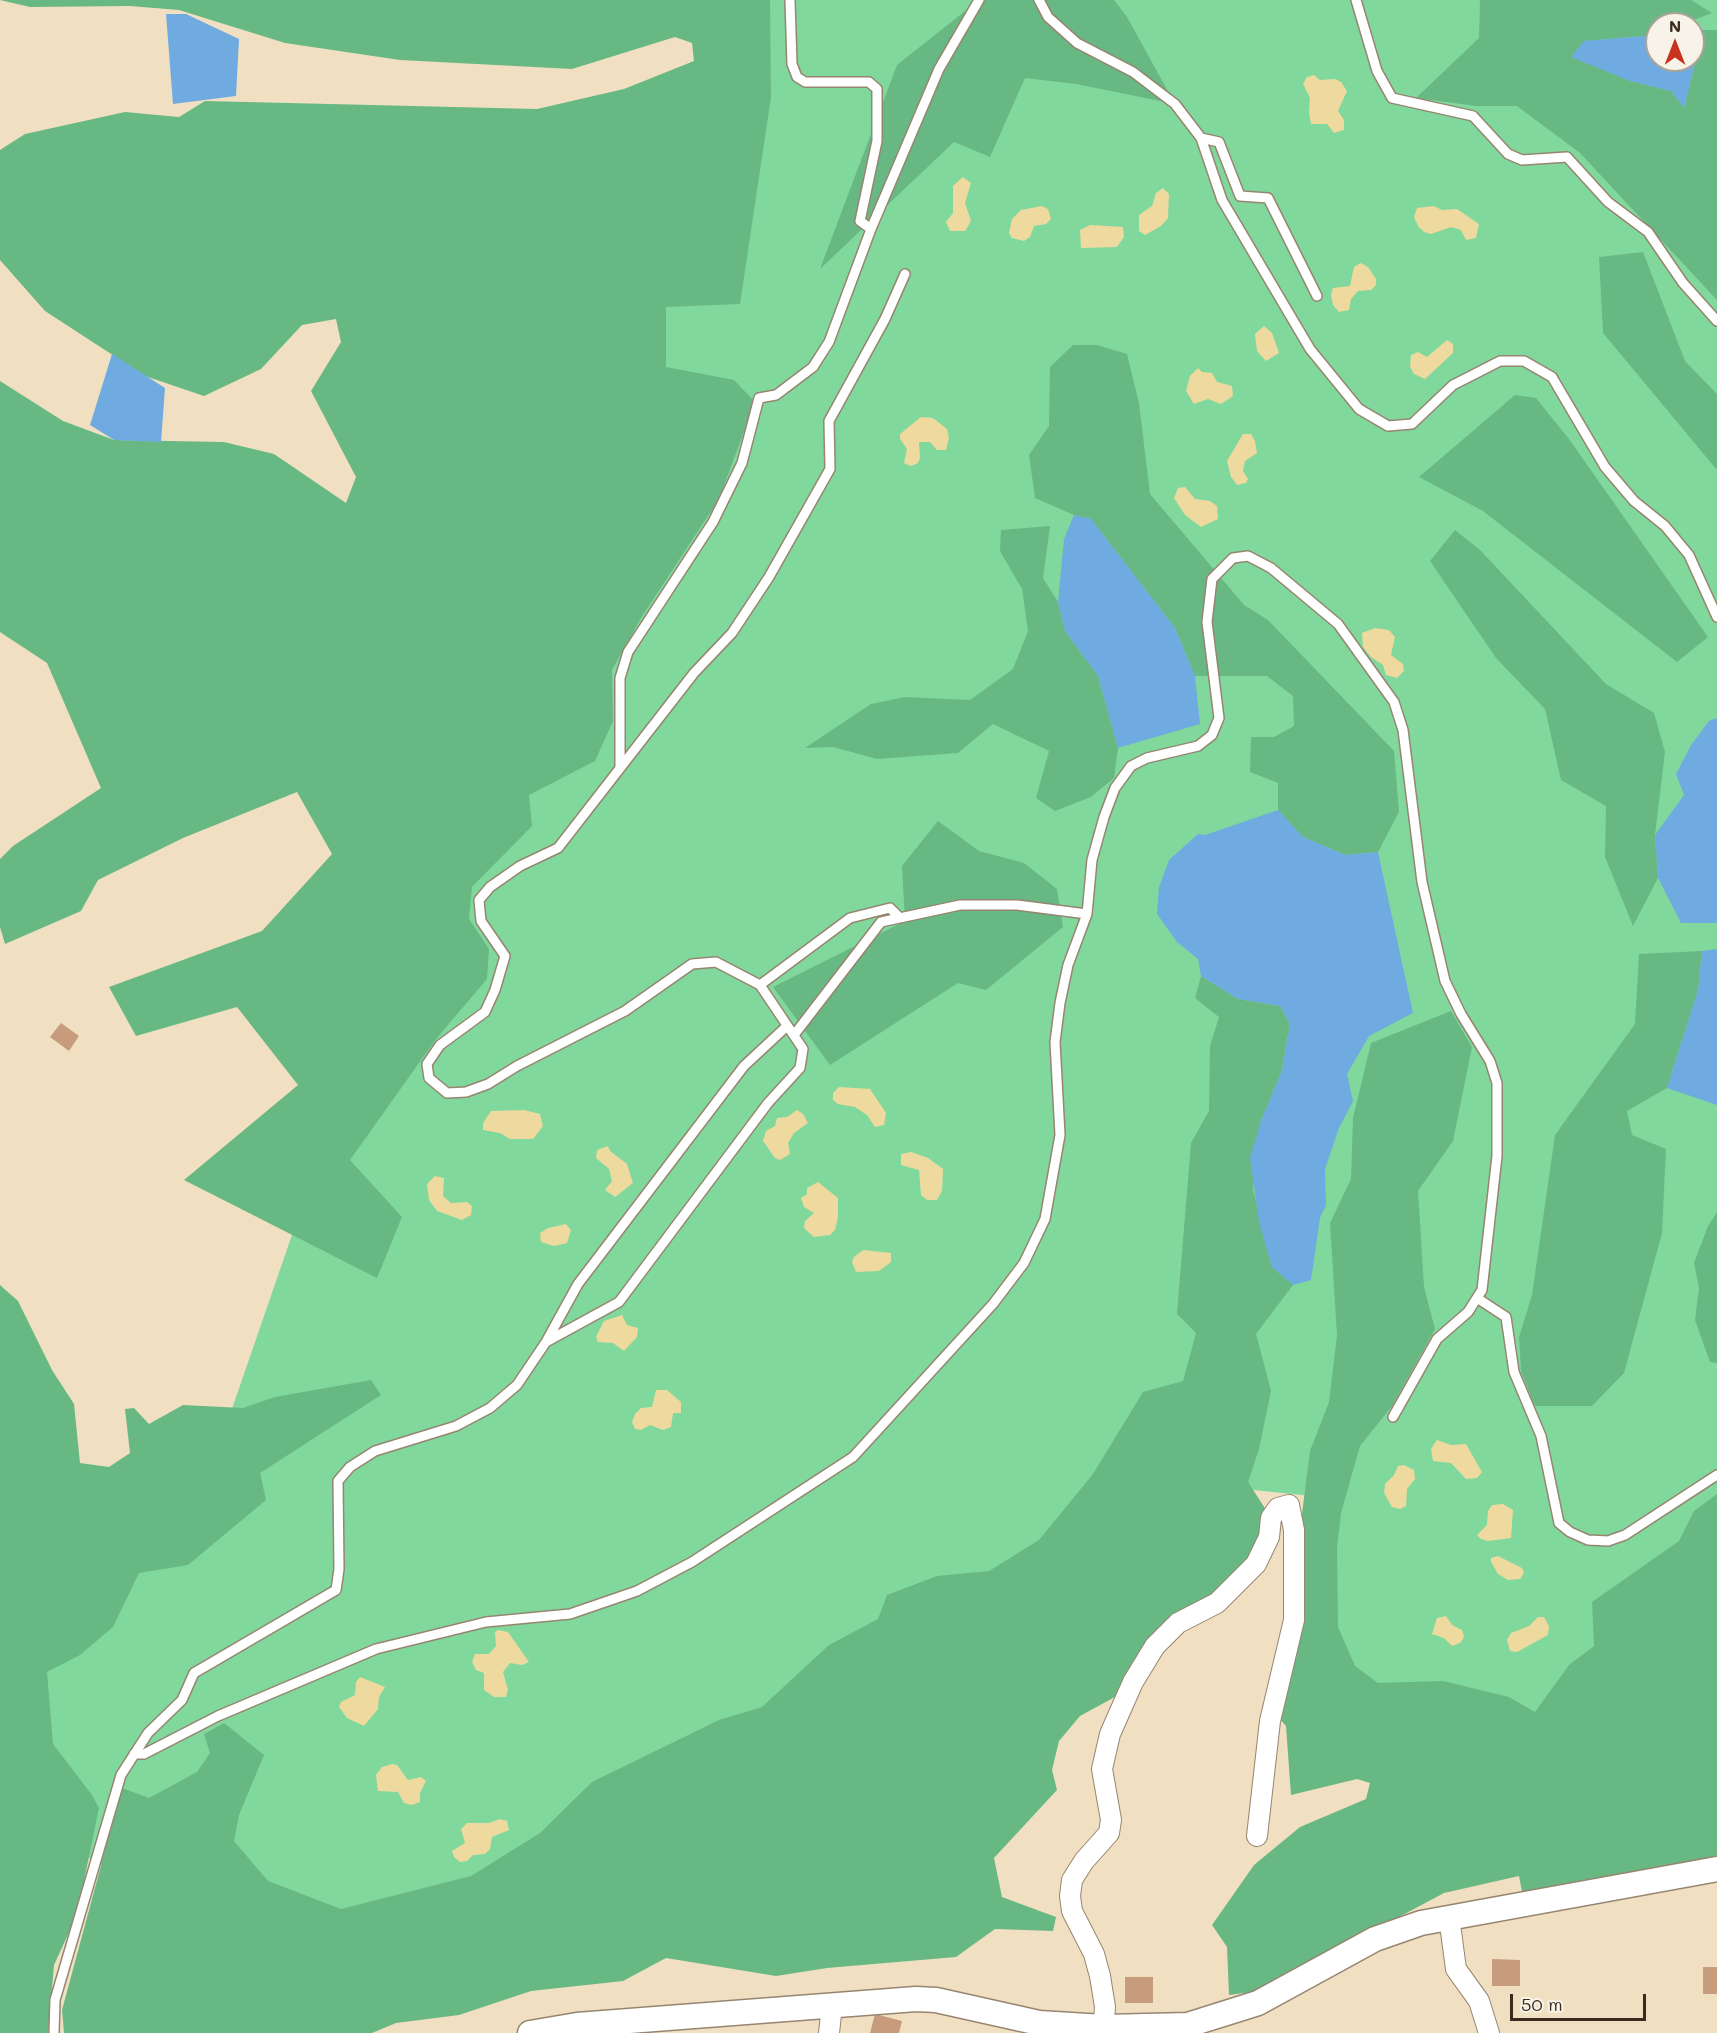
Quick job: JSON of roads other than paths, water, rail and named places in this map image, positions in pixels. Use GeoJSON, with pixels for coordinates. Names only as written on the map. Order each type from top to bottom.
{"type":"FeatureCollection","features":[{"type":"Feature","properties":{"kind":"street"},"geometry":{"type":"LineString","coordinates":[[1104,2030],[1105,2007],[1100,1976],[1094,1954],[1072,1911],[1070,1896],[1072,1880],[1084,1861],[1109,1833],[1111,1820],[1102,1769],[1110,1734],[1133,1682],[1155,1646],[1178,1623],[1217,1603],[1256,1564],[1269,1537],[1271,1518],[1278,1508],[1289,1505],[1294,1530],[1294,1620],[1270,1721],[1257,1836]]}},
{"type":"Feature","properties":{"kind":"street"},"geometry":{"type":"LineString","coordinates":[[530,2033],[577,2025],[832,2005],[936,2000],[1039,2022],[1104,2030],[1188,2025],[1258,2003],[1375,1939],[1420,1923],[1717,1869]]}},
{"type":"Feature","properties":{"kind":"street"},"geometry":{"type":"LineString","coordinates":[[1449,1917],[1456,1969],[1479,2001],[1489,2033]]}},
{"type":"Feature","properties":{"kind":"street"},"geometry":{"type":"LineString","coordinates":[[829,2033],[832,2005]]}},
{"type":"Feature","properties":{"kind":"lane"},"geometry":{"type":"LineString","coordinates":[[790,0],[792,64],[797,76],[805,82],[869,82],[877,89],[877,141],[860,221],[871,229]]}},
{"type":"Feature","properties":{"kind":"lane"},"geometry":{"type":"LineString","coordinates":[[620,767],[620,678],[628,652],[713,522],[742,463],[759,398],[776,395],[813,367],[829,342],[871,229],[939,69],[979,0]]}},
{"type":"Feature","properties":{"kind":"lane"},"geometry":{"type":"LineString","coordinates":[[1039,0],[1048,17],[1077,43],[1133,72],[1175,104],[1201,138],[1222,200],[1310,349],[1359,409],[1388,426],[1412,424],[1453,385],[1500,361],[1524,361],[1552,377],[1605,467],[1634,501],[1665,526],[1689,555],[1717,617]]}},
{"type":"Feature","properties":{"kind":"lane"},"geometry":{"type":"LineString","coordinates":[[1356,0],[1377,71],[1392,98],[1473,116],[1508,154],[1522,160],[1568,157],[1608,202],[1648,232],[1683,283],[1717,321]]}},
{"type":"Feature","properties":{"kind":"lane"},"geometry":{"type":"LineString","coordinates":[[1201,138],[1219,142],[1240,196],[1268,198],[1317,296]]}},
{"type":"Feature","properties":{"kind":"lane"},"geometry":{"type":"LineString","coordinates":[[546,1342],[619,1302],[768,1103],[800,1068],[803,1049],[760,985],[716,962],[692,964],[625,1011],[517,1066],[488,1084],[466,1092],[447,1093],[429,1078],[427,1064],[440,1045],[485,1012],[495,990],[505,957],[481,921],[480,900],[490,887],[520,866],[558,848],[694,673],[732,633],[769,577],[830,469],[829,422],[885,319],[905,274]]}},
{"type":"Feature","properties":{"kind":"lane"},"geometry":{"type":"LineString","coordinates":[[134,1754],[144,1754],[218,1716],[376,1649],[486,1622],[570,1614],[637,1591],[692,1562],[853,1457],[993,1305],[1024,1263],[1045,1219],[1060,1135],[1055,1042],[1059,1012],[1068,965],[1088,914],[1092,860],[1115,788],[1131,766],[1147,758],[1198,746],[1212,735],[1219,718],[1207,622],[1212,579],[1233,558],[1248,556],[1271,568],[1338,624],[1394,702],[1403,730],[1422,882],[1445,981],[1461,1014],[1490,1061],[1497,1083],[1497,1156],[1482,1290],[1468,1312],[1437,1339],[1393,1417]]}},
{"type":"Feature","properties":{"kind":"lane"},"geometry":{"type":"LineString","coordinates":[[794,1035],[881,922],[960,905],[1017,904],[1088,914]]}},
{"type":"Feature","properties":{"kind":"lane"},"geometry":{"type":"LineString","coordinates":[[760,985],[850,918],[890,908],[900,918]]}},
{"type":"Feature","properties":{"kind":"lane"},"geometry":{"type":"LineString","coordinates":[[54,2033],[55,2000],[121,1774],[148,1732],[182,1700],[194,1673],[336,1590],[339,1569],[338,1481],[350,1467],[375,1451],[456,1426],[490,1408],[517,1384],[546,1342],[585,1275],[744,1066],[787,1026]]}},
{"type":"Feature","properties":{"kind":"lane"},"geometry":{"type":"LineString","coordinates":[[1477,1298],[1506,1317],[1514,1372],[1541,1436],[1559,1523],[1570,1532],[1588,1540],[1608,1541],[1625,1535],[1717,1475]]}},
{"type":"Feature","properties":{"kind":"water"},"geometry":{"type":"Polygon","coordinates":[[[166,14],[186,14],[239,39],[236,96],[173,104],[166,14]]]}},
{"type":"Feature","properties":{"kind":"water"},"geometry":{"type":"Polygon","coordinates":[[[1645,36],[1645,72],[1693,72],[1684,108],[1671,91],[1630,81],[1571,57],[1584,41],[1645,36]]]}},
{"type":"Feature","properties":{"kind":"water"},"geometry":{"type":"Polygon","coordinates":[[[112,354],[165,388],[161,442],[114,440],[90,425],[112,354]]]}},
{"type":"Feature","properties":{"kind":"water"},"geometry":{"type":"Polygon","coordinates":[[[1074,515],[1091,519],[1175,628],[1195,676],[1200,724],[1118,748],[1098,676],[1065,631],[1058,602],[1064,539],[1074,515]]]}},
{"type":"Feature","properties":{"kind":"water"},"geometry":{"type":"Polygon","coordinates":[[[1717,718],[1717,923],[1681,923],[1658,878],[1655,835],[1684,795],[1676,774],[1691,745],[1709,721],[1717,718]]]}},
{"type":"Feature","properties":{"kind":"water"},"geometry":{"type":"Polygon","coordinates":[[[1278,810],[1303,837],[1345,855],[1378,852],[1413,1013],[1369,1036],[1347,1074],[1353,1101],[1339,1128],[1325,1169],[1326,1205],[1320,1218],[1311,1280],[1293,1285],[1272,1267],[1259,1222],[1250,1158],[1261,1121],[1282,1070],[1290,1024],[1280,1006],[1238,999],[1201,976],[1198,959],[1177,942],[1157,914],[1159,887],[1169,860],[1198,834],[1205,835],[1278,810]]]}},
{"type":"Feature","properties":{"kind":"water"},"geometry":{"type":"Polygon","coordinates":[[[1717,949],[1717,1105],[1667,1088],[1698,990],[1702,951],[1717,949]]]}}]}
